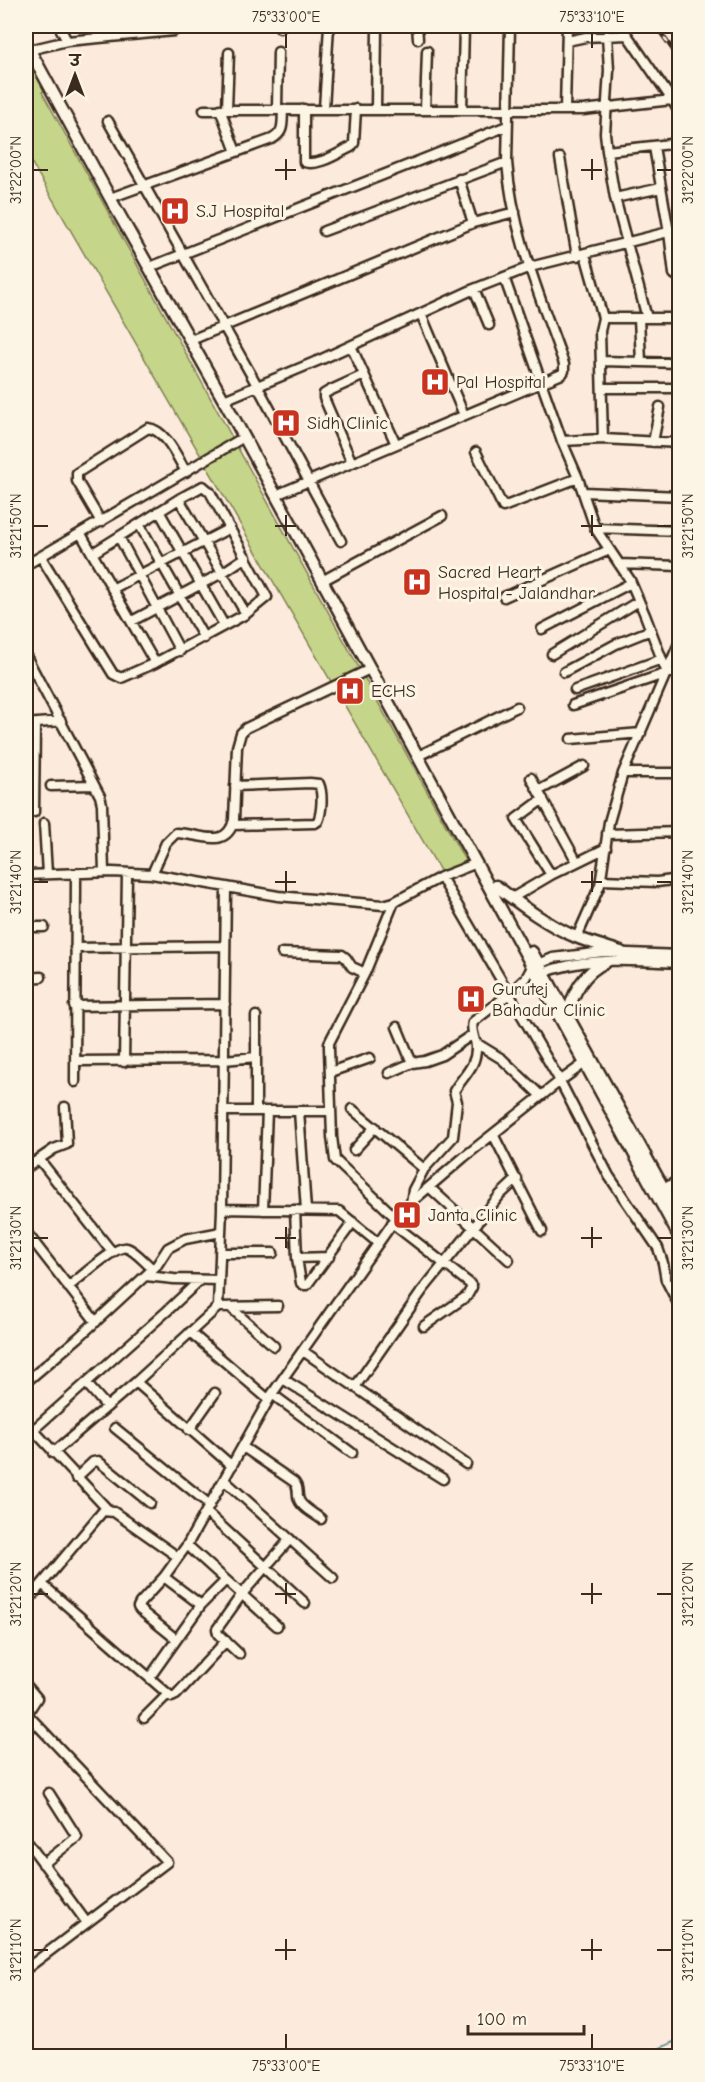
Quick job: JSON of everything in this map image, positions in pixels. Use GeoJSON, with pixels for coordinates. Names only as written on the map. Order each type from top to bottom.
{"type":"FeatureCollection","features":[{"type":"Feature","properties":{"kind":"main road"},"geometry":{"type":"LineString","coordinates":[[27,47],[224,400],[680,1238]]}},
{"type":"Feature","properties":{"kind":"main road"},"geometry":{"type":"LineString","coordinates":[[480,868],[496,886],[534,914],[577,937],[621,952]]}},
{"type":"Feature","properties":{"kind":"main road"},"geometry":{"type":"LineString","coordinates":[[496,886],[536,972],[568,1016],[680,1218]]}},
{"type":"Feature","properties":{"kind":"main road"},"geometry":{"type":"LineString","coordinates":[[568,1016],[570,1003],[585,977],[606,962]]}},
{"type":"Feature","properties":{"kind":"street"},"geometry":{"type":"LineString","coordinates":[[59,26],[68,41]]}},
{"type":"Feature","properties":{"kind":"street"},"geometry":{"type":"LineString","coordinates":[[27,47],[168,32],[174,31],[179,26]]}},
{"type":"Feature","properties":{"kind":"street"},"geometry":{"type":"LineString","coordinates":[[324,109],[329,26]]}},
{"type":"Feature","properties":{"kind":"street"},"geometry":{"type":"LineString","coordinates":[[376,109],[377,26]]}},
{"type":"Feature","properties":{"kind":"street"},"geometry":{"type":"LineString","coordinates":[[417,26],[418,39]]}},
{"type":"Feature","properties":{"kind":"street"},"geometry":{"type":"LineString","coordinates":[[462,110],[464,26]]}},
{"type":"Feature","properties":{"kind":"street"},"geometry":{"type":"LineString","coordinates":[[276,495],[562,374],[565,368],[530,267],[509,184],[507,110],[510,26]]}},
{"type":"Feature","properties":{"kind":"street"},"geometry":{"type":"LineString","coordinates":[[565,110],[567,26]]}},
{"type":"Feature","properties":{"kind":"street"},"geometry":{"type":"LineString","coordinates":[[621,26],[680,113]]}},
{"type":"Feature","properties":{"kind":"street"},"geometry":{"type":"LineString","coordinates":[[567,41],[607,34],[626,34]]}},
{"type":"Feature","properties":{"kind":"street"},"geometry":{"type":"LineString","coordinates":[[607,34],[608,107],[605,133],[615,198],[643,318],[641,362]]}},
{"type":"Feature","properties":{"kind":"street"},"geometry":{"type":"LineString","coordinates":[[424,110],[427,51]]}},
{"type":"Feature","properties":{"kind":"street"},"geometry":{"type":"LineString","coordinates":[[110,198],[272,139],[280,134],[278,52]]}},
{"type":"Feature","properties":{"kind":"street"},"geometry":{"type":"LineString","coordinates":[[229,53],[224,109],[236,152]]}},
{"type":"Feature","properties":{"kind":"street"},"geometry":{"type":"LineString","coordinates":[[204,110],[565,110],[672,100]]}},
{"type":"Feature","properties":{"kind":"street"},"geometry":{"type":"LineString","coordinates":[[304,109],[304,162],[309,163],[320,161],[354,144],[356,109]]}},
{"type":"Feature","properties":{"kind":"street"},"geometry":{"type":"LineString","coordinates":[[108,122],[258,387],[340,541]]}},
{"type":"Feature","properties":{"kind":"street"},"geometry":{"type":"LineString","coordinates":[[150,267],[507,126]]}},
{"type":"Feature","properties":{"kind":"street"},"geometry":{"type":"LineString","coordinates":[[607,151],[680,143]]}},
{"type":"Feature","properties":{"kind":"street"},"geometry":{"type":"LineString","coordinates":[[654,147],[674,274],[680,278]]}},
{"type":"Feature","properties":{"kind":"street"},"geometry":{"type":"LineString","coordinates":[[560,158],[581,255],[603,318],[600,331],[603,439]]}},
{"type":"Feature","properties":{"kind":"street"},"geometry":{"type":"LineString","coordinates":[[324,231],[507,162]]}},
{"type":"Feature","properties":{"kind":"street"},"geometry":{"type":"LineString","coordinates":[[459,179],[473,223]]}},
{"type":"Feature","properties":{"kind":"street"},"geometry":{"type":"LineString","coordinates":[[615,198],[661,188]]}},
{"type":"Feature","properties":{"kind":"street"},"geometry":{"type":"LineString","coordinates":[[190,340],[473,223],[515,212]]}},
{"type":"Feature","properties":{"kind":"street"},"geometry":{"type":"LineString","coordinates":[[224,400],[530,267],[680,230]]}},
{"type":"Feature","properties":{"kind":"street"},"geometry":{"type":"LineString","coordinates":[[504,277],[562,441],[578,478],[594,528],[631,584],[667,673]]}},
{"type":"Feature","properties":{"kind":"street"},"geometry":{"type":"LineString","coordinates":[[474,290],[489,325]]}},
{"type":"Feature","properties":{"kind":"street"},"geometry":{"type":"LineString","coordinates":[[421,314],[464,415]]}},
{"type":"Feature","properties":{"kind":"street"},"geometry":{"type":"LineString","coordinates":[[603,318],[680,318]]}},
{"type":"Feature","properties":{"kind":"street"},"geometry":{"type":"LineString","coordinates":[[351,346],[396,444]]}},
{"type":"Feature","properties":{"kind":"street"},"geometry":{"type":"LineString","coordinates":[[602,361],[680,363]]}},
{"type":"Feature","properties":{"kind":"street"},"geometry":{"type":"LineString","coordinates":[[352,463],[324,394],[364,375]]}},
{"type":"Feature","properties":{"kind":"street"},"geometry":{"type":"LineString","coordinates":[[603,388],[680,388]]}},
{"type":"Feature","properties":{"kind":"street"},"geometry":{"type":"LineString","coordinates":[[653,442],[660,407]]}},
{"type":"Feature","properties":{"kind":"street"},"geometry":{"type":"LineString","coordinates":[[101,522],[77,481],[77,472],[148,428],[155,429],[162,435],[186,471]]}},
{"type":"Feature","properties":{"kind":"street"},"geometry":{"type":"LineString","coordinates":[[26,566],[244,437]]}},
{"type":"Feature","properties":{"kind":"street"},"geometry":{"type":"LineString","coordinates":[[562,441],[603,439],[680,443]]}},
{"type":"Feature","properties":{"kind":"street"},"geometry":{"type":"LineString","coordinates":[[476,452],[503,507],[578,478]]}},
{"type":"Feature","properties":{"kind":"street"},"geometry":{"type":"LineString","coordinates":[[41,557],[113,674],[121,678],[204,638],[246,614],[267,597],[210,492],[203,486],[93,553]]}},
{"type":"Feature","properties":{"kind":"street"},"geometry":{"type":"LineString","coordinates":[[583,492],[680,496]]}},
{"type":"Feature","properties":{"kind":"street"},"geometry":{"type":"LineString","coordinates":[[179,499],[246,614]]}},
{"type":"Feature","properties":{"kind":"street"},"geometry":{"type":"LineString","coordinates":[[159,511],[224,626]]}},
{"type":"Feature","properties":{"kind":"street"},"geometry":{"type":"LineString","coordinates":[[322,581],[442,516]]}},
{"type":"Feature","properties":{"kind":"street"},"geometry":{"type":"LineString","coordinates":[[139,524],[204,638]]}},
{"type":"Feature","properties":{"kind":"street"},"geometry":{"type":"LineString","coordinates":[[112,589],[230,528]]}},
{"type":"Feature","properties":{"kind":"street"},"geometry":{"type":"LineString","coordinates":[[594,528],[680,531]]}},
{"type":"Feature","properties":{"kind":"street"},"geometry":{"type":"LineString","coordinates":[[81,534],[156,663]]}},
{"type":"Feature","properties":{"kind":"street"},"geometry":{"type":"LineString","coordinates":[[119,537],[180,651]]}},
{"type":"Feature","properties":{"kind":"street"},"geometry":{"type":"LineString","coordinates":[[504,597],[609,550]]}},
{"type":"Feature","properties":{"kind":"street"},"geometry":{"type":"LineString","coordinates":[[132,621],[222,573],[246,557]]}},
{"type":"Feature","properties":{"kind":"street"},"geometry":{"type":"LineString","coordinates":[[619,564],[680,566]]}},
{"type":"Feature","properties":{"kind":"street"},"geometry":{"type":"LineString","coordinates":[[542,628],[631,584]]}},
{"type":"Feature","properties":{"kind":"street"},"geometry":{"type":"LineString","coordinates":[[552,654],[639,601]]}},
{"type":"Feature","properties":{"kind":"street"},"geometry":{"type":"LineString","coordinates":[[564,672],[616,644],[651,630]]}},
{"type":"Feature","properties":{"kind":"street"},"geometry":{"type":"LineString","coordinates":[[577,937],[601,880],[608,834],[623,773],[680,641]]}},
{"type":"Feature","properties":{"kind":"street"},"geometry":{"type":"LineString","coordinates":[[26,656],[102,804],[104,872]]}},
{"type":"Feature","properties":{"kind":"street"},"geometry":{"type":"LineString","coordinates":[[575,690],[662,658]]}},
{"type":"Feature","properties":{"kind":"street"},"geometry":{"type":"LineString","coordinates":[[152,874],[162,849],[173,835],[182,833],[222,838],[233,825],[240,733],[246,728],[370,669]]}},
{"type":"Feature","properties":{"kind":"street"},"geometry":{"type":"LineString","coordinates":[[573,705],[667,673],[680,674]]}},
{"type":"Feature","properties":{"kind":"street"},"geometry":{"type":"LineString","coordinates":[[418,756],[516,707]]}},
{"type":"Feature","properties":{"kind":"street"},"geometry":{"type":"LineString","coordinates":[[34,812],[30,775],[30,724],[61,721]]}},
{"type":"Feature","properties":{"kind":"street"},"geometry":{"type":"LineString","coordinates":[[571,739],[641,733]]}},
{"type":"Feature","properties":{"kind":"street"},"geometry":{"type":"LineString","coordinates":[[551,875],[516,819],[540,795],[584,766]]}},
{"type":"Feature","properties":{"kind":"street"},"geometry":{"type":"LineString","coordinates":[[623,773],[680,772]]}},
{"type":"Feature","properties":{"kind":"street"},"geometry":{"type":"LineString","coordinates":[[531,778],[577,862]]}},
{"type":"Feature","properties":{"kind":"street"},"geometry":{"type":"LineString","coordinates":[[233,825],[315,822],[318,821],[320,815],[321,789],[318,784],[235,786]]}},
{"type":"Feature","properties":{"kind":"street"},"geometry":{"type":"LineString","coordinates":[[51,786],[94,785]]}},
{"type":"Feature","properties":{"kind":"street"},"geometry":{"type":"LineString","coordinates":[[44,823],[47,874]]}},
{"type":"Feature","properties":{"kind":"street"},"geometry":{"type":"LineString","coordinates":[[608,834],[680,832]]}},
{"type":"Feature","properties":{"kind":"street"},"geometry":{"type":"LineString","coordinates":[[512,898],[551,875],[606,848]]}},
{"type":"Feature","properties":{"kind":"street"},"geometry":{"type":"LineString","coordinates":[[26,875],[104,872],[152,874],[278,896],[383,905],[394,902],[441,877],[480,868]]}},
{"type":"Feature","properties":{"kind":"street"},"geometry":{"type":"LineString","coordinates":[[75,1082],[76,874]]}},
{"type":"Feature","properties":{"kind":"street"},"geometry":{"type":"LineString","coordinates":[[124,1062],[127,874]]}},
{"type":"Feature","properties":{"kind":"street"},"geometry":{"type":"LineString","coordinates":[[441,877],[560,1081],[609,1176],[658,1248],[666,1280],[680,1307]]}},
{"type":"Feature","properties":{"kind":"street"},"geometry":{"type":"LineString","coordinates":[[601,880],[657,882],[680,879]]}},
{"type":"Feature","properties":{"kind":"street"},"geometry":{"type":"LineString","coordinates":[[218,1307],[222,1209],[226,888]]}},
{"type":"Feature","properties":{"kind":"street"},"geometry":{"type":"LineString","coordinates":[[394,902],[365,973],[329,1043],[333,1154],[340,1166],[394,1221],[470,1283],[472,1287],[470,1292],[424,1326]]}},
{"type":"Feature","properties":{"kind":"street"},"geometry":{"type":"LineString","coordinates":[[26,927],[44,927]]}},
{"type":"Feature","properties":{"kind":"street"},"geometry":{"type":"LineString","coordinates":[[75,948],[225,946]]}},
{"type":"Feature","properties":{"kind":"street"},"geometry":{"type":"LineString","coordinates":[[411,1203],[412,1190],[424,1169],[453,1137],[457,1102],[454,1091],[473,1065],[475,1039],[473,1022],[553,958],[621,952],[680,963]]}},
{"type":"Feature","properties":{"kind":"street"},"geometry":{"type":"LineString","coordinates":[[282,953],[342,955],[351,967],[365,973]]}},
{"type":"Feature","properties":{"kind":"street"},"geometry":{"type":"LineString","coordinates":[[536,972],[586,963],[680,955]]}},
{"type":"Feature","properties":{"kind":"street"},"geometry":{"type":"LineString","coordinates":[[26,978],[41,977]]}},
{"type":"Feature","properties":{"kind":"street"},"geometry":{"type":"LineString","coordinates":[[74,1006],[225,1004]]}},
{"type":"Feature","properties":{"kind":"street"},"geometry":{"type":"LineString","coordinates":[[256,1016],[256,1111]]}},
{"type":"Feature","properties":{"kind":"street"},"geometry":{"type":"LineString","coordinates":[[397,1027],[412,1063]]}},
{"type":"Feature","properties":{"kind":"street"},"geometry":{"type":"LineString","coordinates":[[389,1073],[412,1063],[442,1055],[475,1039]]}},
{"type":"Feature","properties":{"kind":"street"},"geometry":{"type":"LineString","coordinates":[[475,1039],[502,1059],[541,1096]]}},
{"type":"Feature","properties":{"kind":"street"},"geometry":{"type":"LineString","coordinates":[[75,1061],[124,1062],[256,1058]]}},
{"type":"Feature","properties":{"kind":"street"},"geometry":{"type":"LineString","coordinates":[[330,1072],[370,1058]]}},
{"type":"Feature","properties":{"kind":"street"},"geometry":{"type":"LineString","coordinates":[[176,1639],[138,1607],[188,1545],[270,1397],[378,1243],[394,1221],[429,1187],[585,1063]]}},
{"type":"Feature","properties":{"kind":"street"},"geometry":{"type":"LineString","coordinates":[[26,1167],[67,1143],[65,1107]]}},
{"type":"Feature","properties":{"kind":"street"},"geometry":{"type":"LineString","coordinates":[[352,1109],[424,1169]]}},
{"type":"Feature","properties":{"kind":"street"},"geometry":{"type":"LineString","coordinates":[[223,1111],[331,1111]]}},
{"type":"Feature","properties":{"kind":"street"},"geometry":{"type":"LineString","coordinates":[[263,1210],[267,1111]]}},
{"type":"Feature","properties":{"kind":"street"},"geometry":{"type":"LineString","coordinates":[[299,1111],[306,1210]]}},
{"type":"Feature","properties":{"kind":"street"},"geometry":{"type":"LineString","coordinates":[[354,1150],[375,1127]]}},
{"type":"Feature","properties":{"kind":"street"},"geometry":{"type":"LineString","coordinates":[[493,1134],[542,1232]]}},
{"type":"Feature","properties":{"kind":"street"},"geometry":{"type":"LineString","coordinates":[[39,1159],[112,1252]]}},
{"type":"Feature","properties":{"kind":"street"},"geometry":{"type":"LineString","coordinates":[[355,1387],[422,1291],[500,1195],[517,1179]]}},
{"type":"Feature","properties":{"kind":"street"},"geometry":{"type":"LineString","coordinates":[[664,1189],[680,1179]]}},
{"type":"Feature","properties":{"kind":"street"},"geometry":{"type":"LineString","coordinates":[[429,1187],[509,1260]]}},
{"type":"Feature","properties":{"kind":"street"},"geometry":{"type":"LineString","coordinates":[[222,1209],[339,1211],[378,1243]]}},
{"type":"Feature","properties":{"kind":"street"},"geometry":{"type":"LineString","coordinates":[[295,1210],[297,1258],[301,1283],[305,1285],[329,1257],[353,1222]]}},
{"type":"Feature","properties":{"kind":"street"},"geometry":{"type":"LineString","coordinates":[[26,1232],[96,1322]]}},
{"type":"Feature","properties":{"kind":"street"},"geometry":{"type":"LineString","coordinates":[[26,1382],[146,1276],[168,1248],[175,1243],[221,1232]]}},
{"type":"Feature","properties":{"kind":"street"},"geometry":{"type":"LineString","coordinates":[[68,1287],[121,1247],[128,1248],[153,1269]]}},
{"type":"Feature","properties":{"kind":"street"},"geometry":{"type":"LineString","coordinates":[[220,1253],[273,1253]]}},
{"type":"Feature","properties":{"kind":"street"},"geometry":{"type":"LineString","coordinates":[[297,1258],[329,1257]]}},
{"type":"Feature","properties":{"kind":"street"},"geometry":{"type":"LineString","coordinates":[[146,1276],[219,1280]]}},
{"type":"Feature","properties":{"kind":"street"},"geometry":{"type":"LineString","coordinates":[[33,1431],[200,1280]]}},
{"type":"Feature","properties":{"kind":"street"},"geometry":{"type":"LineString","coordinates":[[53,1453],[136,1382],[218,1307],[278,1306]]}},
{"type":"Feature","properties":{"kind":"street"},"geometry":{"type":"LineString","coordinates":[[230,1307],[274,1346]]}},
{"type":"Feature","properties":{"kind":"street"},"geometry":{"type":"LineString","coordinates":[[190,1332],[270,1397],[352,1453]]}},
{"type":"Feature","properties":{"kind":"street"},"geometry":{"type":"LineString","coordinates":[[303,1351],[466,1464]]}},
{"type":"Feature","properties":{"kind":"street"},"geometry":{"type":"LineString","coordinates":[[283,1379],[443,1479]]}},
{"type":"Feature","properties":{"kind":"street"},"geometry":{"type":"LineString","coordinates":[[136,1382],[232,1466]]}},
{"type":"Feature","properties":{"kind":"street"},"geometry":{"type":"LineString","coordinates":[[86,1383],[107,1407]]}},
{"type":"Feature","properties":{"kind":"street"},"geometry":{"type":"LineString","coordinates":[[189,1430],[215,1393]]}},
{"type":"Feature","properties":{"kind":"street"},"geometry":{"type":"LineString","coordinates":[[26,1422],[109,1511],[178,1557]]}},
{"type":"Feature","properties":{"kind":"street"},"geometry":{"type":"LineString","coordinates":[[115,1428],[208,1509],[266,1568],[305,1603]]}},
{"type":"Feature","properties":{"kind":"street"},"geometry":{"type":"LineString","coordinates":[[243,1447],[294,1482],[297,1485],[300,1503],[321,1519]]}},
{"type":"Feature","properties":{"kind":"street"},"geometry":{"type":"LineString","coordinates":[[76,1478],[93,1462],[98,1461],[150,1503]]}},
{"type":"Feature","properties":{"kind":"street"},"geometry":{"type":"LineString","coordinates":[[224,1480],[333,1578]]}},
{"type":"Feature","properties":{"kind":"street"},"geometry":{"type":"LineString","coordinates":[[26,1603],[102,1513],[109,1511]]}},
{"type":"Feature","properties":{"kind":"street"},"geometry":{"type":"LineString","coordinates":[[239,1654],[218,1634],[217,1629],[242,1594],[290,1539]]}},
{"type":"Feature","properties":{"kind":"street"},"geometry":{"type":"LineString","coordinates":[[188,1545],[278,1626]]}},
{"type":"Feature","properties":{"kind":"street"},"geometry":{"type":"LineString","coordinates":[[164,1576],[201,1605]]}},
{"type":"Feature","properties":{"kind":"street"},"geometry":{"type":"LineString","coordinates":[[150,1677],[201,1605],[226,1580]]}},
{"type":"Feature","properties":{"kind":"street"},"geometry":{"type":"LineString","coordinates":[[42,1584],[172,1697],[226,1641]]}},
{"type":"Feature","properties":{"kind":"street"},"geometry":{"type":"LineString","coordinates":[[26,1685],[37,1698],[26,1714],[167,1862],[26,1970]]}},
{"type":"Feature","properties":{"kind":"street"},"geometry":{"type":"LineString","coordinates":[[144,1718],[168,1694]]}},
{"type":"Feature","properties":{"kind":"street"},"geometry":{"type":"LineString","coordinates":[[43,1864],[77,1836],[49,1793]]}},
{"type":"Feature","properties":{"kind":"street"},"geometry":{"type":"LineString","coordinates":[[26,1840],[87,1923]]}},
{"type":"Feature","properties":{"kind":"green space"},"geometry":{"type":"Polygon","coordinates":[[[26,48],[48,88],[42,92],[467,864],[442,874],[26,153],[26,48]]]}},
{"type":"Feature","properties":{"kind":"waterway"},"geometry":{"type":"LineString","coordinates":[[643,2056],[680,2039]]}},
{"type":"Feature","properties":{"kind":"railway"},"geometry":{"type":"LineString","coordinates":[[656,26],[680,60]]}},
{"type":"Feature","properties":{"kind":"place","name":"S.J Hospital"},"geometry":{"type":"Point","coordinates":[175,211]}},
{"type":"Feature","properties":{"kind":"place","name":"Pal Hospital"},"geometry":{"type":"Point","coordinates":[435,382]}},
{"type":"Feature","properties":{"kind":"place","name":"Sidh Clinic"},"geometry":{"type":"Point","coordinates":[286,423]}},
{"type":"Feature","properties":{"kind":"place","name":"Sacred Heart Hospital - Jalandhar"},"geometry":{"type":"Point","coordinates":[417,582]}},
{"type":"Feature","properties":{"kind":"place","name":"ECHS"},"geometry":{"type":"Point","coordinates":[350,691]}},
{"type":"Feature","properties":{"kind":"place","name":"Gurutej Bahadur Clinic"},"geometry":{"type":"Point","coordinates":[471,999]}},
{"type":"Feature","properties":{"kind":"place","name":"Janta Clinic"},"geometry":{"type":"Point","coordinates":[407,1215]}}]}
